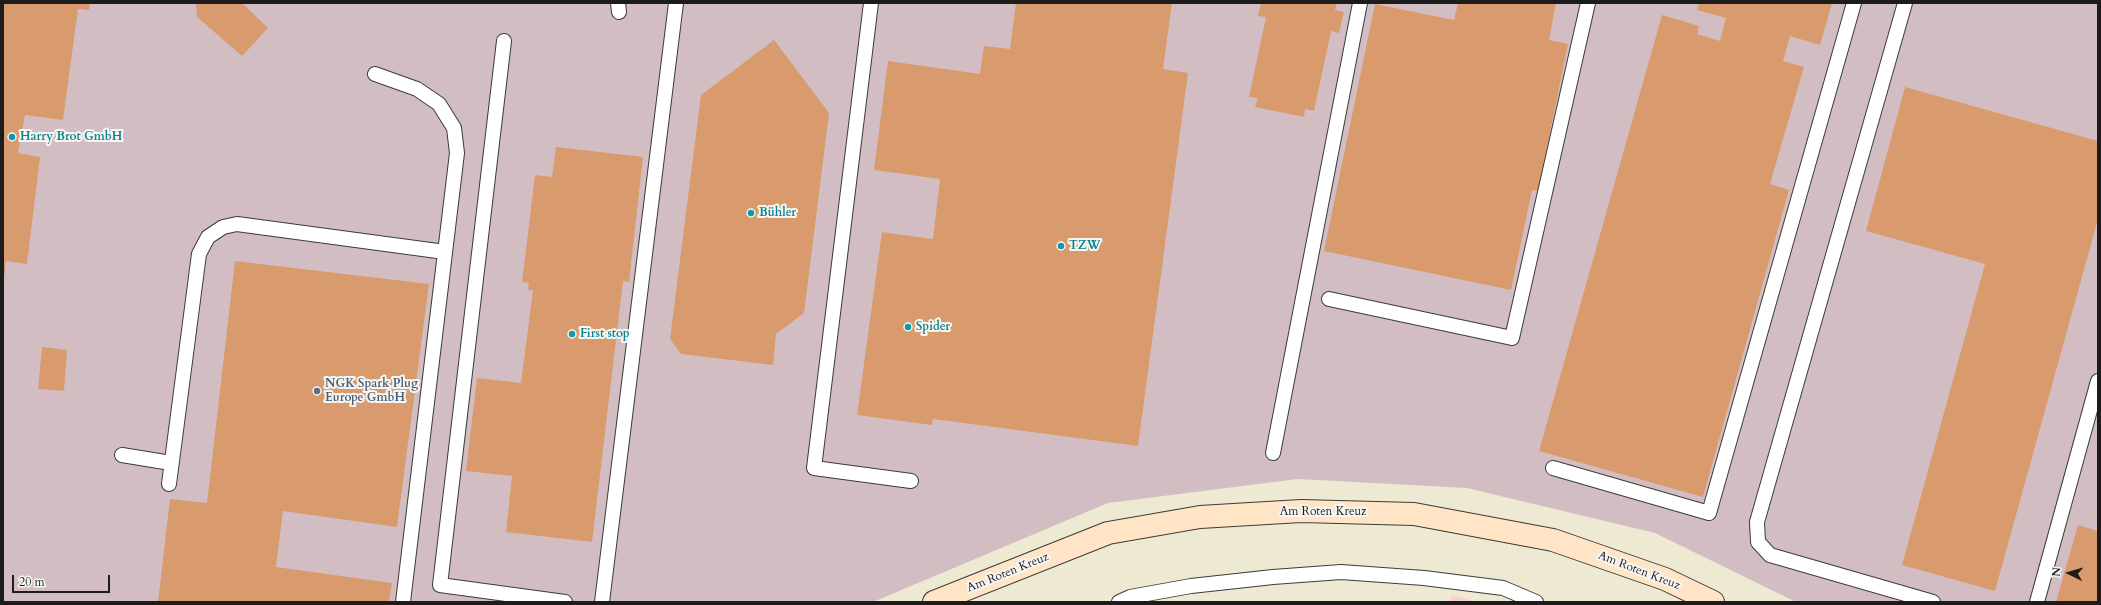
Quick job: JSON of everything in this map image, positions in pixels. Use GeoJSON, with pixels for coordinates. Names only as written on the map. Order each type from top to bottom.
{"type":"FeatureCollection","features":[{"type":"Feature","properties":{"kind":"street","name":"Am Roten Kreuz"},"geometry":{"type":"LineString","coordinates":[[934,602],[1108,533],[1200,517],[1301,510],[1414,514],[1553,540],[1665,579],[1713,602]]}},
{"type":"Feature","properties":{"kind":"lane"},"geometry":{"type":"LineString","coordinates":[[602,602],[676,3]]}},
{"type":"Feature","properties":{"kind":"lane"},"geometry":{"type":"LineString","coordinates":[[871,3],[814,468],[911,480]]}},
{"type":"Feature","properties":{"kind":"lane"},"geometry":{"type":"LineString","coordinates":[[1273,453],[1360,3]]}},
{"type":"Feature","properties":{"kind":"lane"},"geometry":{"type":"LineString","coordinates":[[1329,299],[1512,338],[1588,3]]}},
{"type":"Feature","properties":{"kind":"lane"},"geometry":{"type":"LineString","coordinates":[[1553,468],[1709,513],[1854,3]]}},
{"type":"Feature","properties":{"kind":"lane"},"geometry":{"type":"LineString","coordinates":[[1905,3],[1757,522],[1758,542],[1770,555],[1933,602]]}},
{"type":"Feature","properties":{"kind":"lane"},"geometry":{"type":"LineString","coordinates":[[504,41],[440,585],[565,602]]}},
{"type":"Feature","properties":{"kind":"lane"},"geometry":{"type":"LineString","coordinates":[[375,74],[417,89],[439,104],[454,128],[457,153],[403,602]]}},
{"type":"Feature","properties":{"kind":"lane"},"geometry":{"type":"LineString","coordinates":[[169,484],[199,254],[208,237],[223,226],[237,224],[445,252]]}},
{"type":"Feature","properties":{"kind":"lane"},"geometry":{"type":"LineString","coordinates":[[2037,602],[2098,381]]}},
{"type":"Feature","properties":{"kind":"lane"},"geometry":{"type":"LineString","coordinates":[[122,455],[171,463]]}},
{"type":"Feature","properties":{"kind":"lane"},"geometry":{"type":"LineString","coordinates":[[1119,602],[1130,597],[1191,586],[1273,577],[1341,572],[1424,578],[1503,588],[1536,602]]}},
{"type":"Feature","properties":{"kind":"shaded area"},"geometry":{"type":"Polygon","coordinates":[[[3,3],[2098,3],[2098,602],[1796,602],[1655,533],[1467,488],[1298,479],[1108,503],[873,602],[3,602],[3,3]]]}},
{"type":"Feature","properties":{"kind":"shaded area"},"geometry":{"type":"Polygon","coordinates":[[[1452,595],[1478,602],[1451,602],[1452,595]]]}},
{"type":"Feature","properties":{"kind":"building","name":"Harry Brot GmbH"},"geometry":{"type":"Polygon","coordinates":[[[3,3],[90,3],[89,10],[78,9],[63,120],[25,115],[18,153],[40,157],[27,264],[6,261],[4,280],[3,3]]]}},
{"type":"Feature","properties":{"kind":"building"},"geometry":{"type":"Polygon","coordinates":[[[196,3],[242,3],[268,28],[242,56],[197,17],[196,3]]]}},
{"type":"Feature","properties":{"kind":"building","name":"TZW"},"geometry":{"type":"Polygon","coordinates":[[[1016,3],[1172,3],[1163,69],[1188,73],[1138,446],[933,419],[932,425],[857,415],[882,232],[933,239],[940,179],[874,170],[888,61],[980,74],[984,46],[1010,49],[1016,3]]]}},
{"type":"Feature","properties":{"kind":"building"},"geometry":{"type":"Polygon","coordinates":[[[1261,3],[1337,3],[1335,10],[1344,12],[1339,33],[1331,31],[1314,111],[1305,109],[1304,117],[1255,107],[1258,98],[1249,97],[1266,17],[1258,16],[1261,3]]]}},
{"type":"Feature","properties":{"kind":"building"},"geometry":{"type":"Polygon","coordinates":[[[1458,3],[1556,3],[1549,40],[1568,44],[1538,191],[1532,190],[1511,290],[1324,251],[1375,4],[1454,20],[1458,3]]]}},
{"type":"Feature","properties":{"kind":"building"},"geometry":{"type":"Polygon","coordinates":[[[1699,3],[1832,3],[1820,45],[1790,36],[1783,61],[1804,67],[1770,184],[1789,190],[1703,497],[1539,451],[1662,15],[1699,26],[1697,34],[1720,41],[1726,18],[1697,10],[1699,3]]]}},
{"type":"Feature","properties":{"kind":"building","name":"Bühler"},"geometry":{"type":"Polygon","coordinates":[[[774,40],[829,113],[804,313],[776,334],[773,365],[681,354],[670,339],[701,95],[774,40]]]}},
{"type":"Feature","properties":{"kind":"building"},"geometry":{"type":"Polygon","coordinates":[[[1905,87],[2098,141],[2098,219],[1995,591],[1902,565],[1985,264],[1866,231],[1905,87]]]}},
{"type":"Feature","properties":{"kind":"building","name":"First stop"},"geometry":{"type":"Polygon","coordinates":[[[556,147],[643,157],[629,282],[623,281],[592,542],[506,532],[512,476],[466,471],[477,378],[521,383],[533,290],[528,290],[529,283],[522,282],[535,175],[552,177],[556,147]]]}},
{"type":"Feature","properties":{"kind":"building","name":"NGK Spark Plug Europe GmbH"},"geometry":{"type":"Polygon","coordinates":[[[235,261],[429,284],[397,527],[283,511],[276,567],[392,583],[389,602],[158,602],[170,499],[207,503],[235,261]]]}},
{"type":"Feature","properties":{"kind":"building"},"geometry":{"type":"Polygon","coordinates":[[[42,347],[67,350],[64,391],[38,389],[42,347]]]}},
{"type":"Feature","properties":{"kind":"building"},"geometry":{"type":"Polygon","coordinates":[[[2078,525],[2098,531],[2098,602],[2056,602],[2078,525]]]}},
{"type":"Feature","properties":{"kind":"place","name":"Harry Brot GmbH"},"geometry":{"type":"Point","coordinates":[12,137]}},
{"type":"Feature","properties":{"kind":"place","name":"Bühler"},"geometry":{"type":"Point","coordinates":[751,213]}},
{"type":"Feature","properties":{"kind":"place","name":"TZW"},"geometry":{"type":"Point","coordinates":[1061,246]}},
{"type":"Feature","properties":{"kind":"place","name":"Spider"},"geometry":{"type":"Point","coordinates":[908,327]}},
{"type":"Feature","properties":{"kind":"place","name":"First stop"},"geometry":{"type":"Point","coordinates":[572,334]}},
{"type":"Feature","properties":{"kind":"place","name":"NGK Spark Plug Europe GmbH"},"geometry":{"type":"Point","coordinates":[317,391]}}]}
